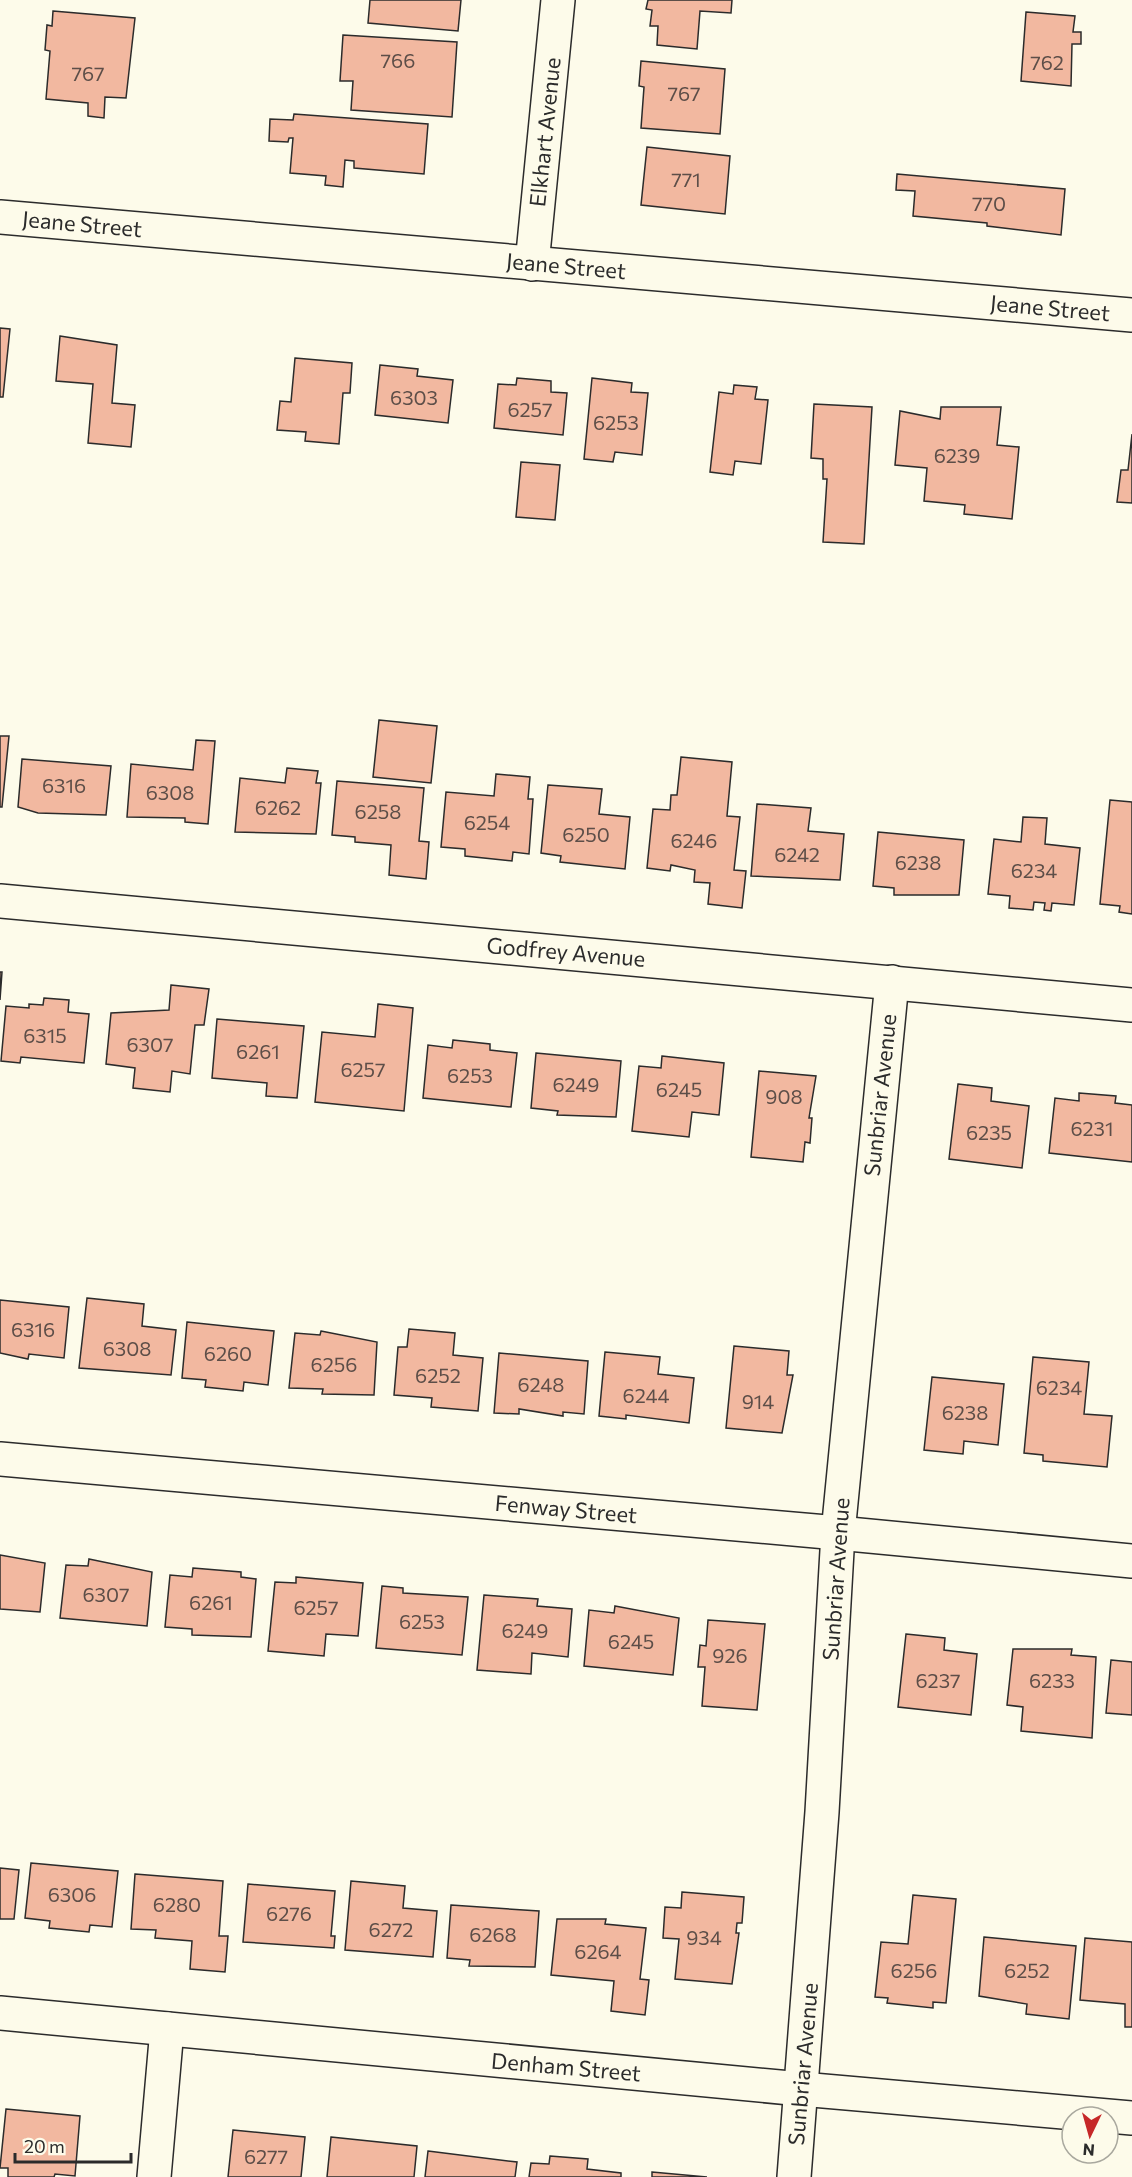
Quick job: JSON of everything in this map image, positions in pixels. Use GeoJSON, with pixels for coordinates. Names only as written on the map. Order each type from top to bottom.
{"type":"FeatureCollection","features":[{"type":"Feature","properties":{"kind":"street","name":"Elkhart Avenue"},"geometry":{"type":"LineString","coordinates":[[532,264],[558,0]]}},
{"type":"Feature","properties":{"kind":"street","name":"Jeane Street"},"geometry":{"type":"LineString","coordinates":[[0,217],[1132,315]]}},
{"type":"Feature","properties":{"kind":"street","name":"Godfrey Avenue"},"geometry":{"type":"LineString","coordinates":[[0,901],[1132,1005]]}},
{"type":"Feature","properties":{"kind":"street","name":"Sunbriar Avenue"},"geometry":{"type":"LineString","coordinates":[[794,2177],[821,1824],[838,1533],[892,982]]}},
{"type":"Feature","properties":{"kind":"street","name":"Fenway Street"},"geometry":{"type":"LineString","coordinates":[[0,1459],[1132,1561]]}},
{"type":"Feature","properties":{"kind":"street","name":"Denham Street"},"geometry":{"type":"LineString","coordinates":[[0,2013],[1132,2118]]}},
{"type":"Feature","properties":{"kind":"street"},"geometry":{"type":"LineString","coordinates":[[154,2177],[167,2029]]}},
{"type":"Feature","properties":{"kind":"building"},"geometry":{"type":"Polygon","coordinates":[[[370,0],[461,0],[458,31],[368,23],[370,0]]]}},
{"type":"Feature","properties":{"kind":"building"},"geometry":{"type":"Polygon","coordinates":[[[648,0],[732,0],[731,13],[700,11],[697,49],[657,45],[658,26],[650,26],[652,10],[646,9],[648,0]]]}},
{"type":"Feature","properties":{"kind":"building"},"geometry":{"type":"Polygon","coordinates":[[[53,11],[135,18],[126,98],[105,97],[104,118],[88,116],[88,103],[46,99],[50,51],[45,50],[47,25],[52,26],[53,11]]]}},
{"type":"Feature","properties":{"kind":"building"},"geometry":{"type":"Polygon","coordinates":[[[1026,12],[1075,16],[1073,32],[1081,32],[1081,44],[1072,44],[1071,86],[1021,81],[1026,12]]]}},
{"type":"Feature","properties":{"kind":"building"},"geometry":{"type":"Polygon","coordinates":[[[343,35],[457,42],[452,117],[351,110],[353,81],[340,81],[343,35]]]}},
{"type":"Feature","properties":{"kind":"building"},"geometry":{"type":"Polygon","coordinates":[[[641,61],[725,69],[720,134],[641,128],[644,87],[639,86],[641,61]]]}},
{"type":"Feature","properties":{"kind":"building"},"geometry":{"type":"Polygon","coordinates":[[[294,114],[428,124],[424,174],[354,168],[354,161],[345,160],[343,187],[325,185],[326,176],[290,173],[293,138],[289,138],[288,142],[269,141],[270,119],[293,120],[294,114]]]}},
{"type":"Feature","properties":{"kind":"building"},"geometry":{"type":"Polygon","coordinates":[[[647,147],[730,156],[725,214],[641,205],[647,147]]]}},
{"type":"Feature","properties":{"kind":"building"},"geometry":{"type":"Polygon","coordinates":[[[897,174],[1065,189],[1061,235],[987,226],[987,223],[913,216],[915,191],[896,190],[897,174]]]}},
{"type":"Feature","properties":{"kind":"building"},"geometry":{"type":"Polygon","coordinates":[[[0,328],[10,329],[3,397],[0,397],[0,328]]]}},
{"type":"Feature","properties":{"kind":"building"},"geometry":{"type":"Polygon","coordinates":[[[60,336],[117,345],[112,403],[135,405],[131,447],[88,443],[93,384],[56,381],[60,336]]]}},
{"type":"Feature","properties":{"kind":"building"},"geometry":{"type":"Polygon","coordinates":[[[295,358],[352,363],[350,393],[343,393],[339,444],[305,441],[306,432],[277,430],[280,401],[291,402],[295,358]]]}},
{"type":"Feature","properties":{"kind":"building"},"geometry":{"type":"Polygon","coordinates":[[[380,365],[418,369],[417,376],[453,380],[448,423],[375,415],[380,365]]]}},
{"type":"Feature","properties":{"kind":"building"},"geometry":{"type":"Polygon","coordinates":[[[517,378],[551,381],[551,392],[567,393],[563,435],[494,428],[498,384],[516,385],[517,378]]]}},
{"type":"Feature","properties":{"kind":"building"},"geometry":{"type":"Polygon","coordinates":[[[592,378],[632,383],[631,392],[648,393],[642,455],[615,452],[613,462],[584,459],[592,378]]]}},
{"type":"Feature","properties":{"kind":"building"},"geometry":{"type":"Polygon","coordinates":[[[734,385],[757,387],[755,399],[768,400],[761,464],[735,461],[733,475],[710,472],[719,392],[733,394],[734,385]]]}},
{"type":"Feature","properties":{"kind":"building"},"geometry":{"type":"Polygon","coordinates":[[[814,404],[872,407],[864,544],[823,542],[827,479],[823,479],[823,459],[811,458],[814,404]]]}},
{"type":"Feature","properties":{"kind":"building"},"geometry":{"type":"Polygon","coordinates":[[[941,407],[1001,407],[997,445],[1019,447],[1012,519],[964,514],[965,505],[924,501],[927,468],[895,465],[900,411],[940,419],[941,407]]]}},
{"type":"Feature","properties":{"kind":"building"},"geometry":{"type":"Polygon","coordinates":[[[1132,434],[1132,503],[1117,502],[1121,470],[1128,470],[1132,434]]]}},
{"type":"Feature","properties":{"kind":"building"},"geometry":{"type":"Polygon","coordinates":[[[521,462],[560,465],[555,520],[516,517],[521,462]]]}},
{"type":"Feature","properties":{"kind":"building"},"geometry":{"type":"Polygon","coordinates":[[[379,720],[437,726],[431,783],[373,777],[379,720]]]}},
{"type":"Feature","properties":{"kind":"building"},"geometry":{"type":"Polygon","coordinates":[[[0,736],[9,736],[2,807],[0,807],[0,736]]]}},
{"type":"Feature","properties":{"kind":"building"},"geometry":{"type":"Polygon","coordinates":[[[196,740],[215,741],[208,824],[185,822],[185,818],[127,817],[131,764],[193,770],[196,740]]]}},
{"type":"Feature","properties":{"kind":"building"},"geometry":{"type":"Polygon","coordinates":[[[681,757],[732,762],[727,816],[740,817],[734,870],[746,871],[742,908],[708,904],[710,883],[694,882],[695,870],[671,865],[670,871],[647,868],[653,809],[670,810],[671,795],[677,795],[681,757]]]}},
{"type":"Feature","properties":{"kind":"building"},"geometry":{"type":"Polygon","coordinates":[[[22,759],[111,766],[106,815],[38,813],[18,807],[22,759]]]}},
{"type":"Feature","properties":{"kind":"building"},"geometry":{"type":"Polygon","coordinates":[[[287,768],[318,771],[316,783],[321,783],[316,834],[235,832],[240,778],[285,783],[287,768]]]}},
{"type":"Feature","properties":{"kind":"building"},"geometry":{"type":"Polygon","coordinates":[[[496,774],[530,777],[528,799],[533,799],[529,854],[513,852],[512,861],[465,856],[465,849],[441,847],[446,792],[494,796],[496,774]]]}},
{"type":"Feature","properties":{"kind":"building"},"geometry":{"type":"Polygon","coordinates":[[[337,781],[424,788],[419,841],[429,842],[426,879],[389,875],[391,845],[355,842],[355,837],[332,835],[337,781]]]}},
{"type":"Feature","properties":{"kind":"building"},"geometry":{"type":"Polygon","coordinates":[[[548,785],[602,789],[599,814],[630,817],[625,869],[560,862],[561,856],[541,853],[548,785]]]}},
{"type":"Feature","properties":{"kind":"building"},"geometry":{"type":"Polygon","coordinates":[[[1110,800],[1132,802],[1132,914],[1119,912],[1120,906],[1100,904],[1110,800]]]}},
{"type":"Feature","properties":{"kind":"building"},"geometry":{"type":"Polygon","coordinates":[[[757,804],[811,808],[808,831],[844,834],[840,880],[751,876],[757,804]]]}},
{"type":"Feature","properties":{"kind":"building"},"geometry":{"type":"Polygon","coordinates":[[[1023,817],[1047,818],[1045,844],[1080,848],[1074,905],[1052,903],[1051,911],[1044,910],[1045,903],[1034,902],[1033,910],[1009,908],[1010,896],[988,894],[994,839],[1021,842],[1023,817]]]}},
{"type":"Feature","properties":{"kind":"building"},"geometry":{"type":"Polygon","coordinates":[[[878,832],[964,840],[959,895],[894,895],[894,888],[873,886],[878,832]]]}},
{"type":"Feature","properties":{"kind":"building"},"geometry":{"type":"Polygon","coordinates":[[[0,972],[2,972],[0,1000],[0,972]]]}},
{"type":"Feature","properties":{"kind":"building"},"geometry":{"type":"Polygon","coordinates":[[[171,985],[209,989],[204,1025],[195,1025],[190,1074],[172,1071],[170,1092],[133,1088],[135,1068],[106,1064],[111,1013],[169,1010],[171,985]]]}},
{"type":"Feature","properties":{"kind":"building"},"geometry":{"type":"Polygon","coordinates":[[[44,998],[69,1000],[68,1012],[89,1014],[84,1063],[21,1057],[20,1063],[1,1061],[6,1006],[29,1008],[29,1004],[43,1005],[44,998]]]}},
{"type":"Feature","properties":{"kind":"building"},"geometry":{"type":"Polygon","coordinates":[[[378,1004],[413,1008],[404,1111],[315,1102],[322,1032],[375,1037],[378,1004]]]}},
{"type":"Feature","properties":{"kind":"building"},"geometry":{"type":"Polygon","coordinates":[[[217,1019],[304,1026],[297,1098],[266,1096],[267,1083],[212,1078],[217,1019]]]}},
{"type":"Feature","properties":{"kind":"building"},"geometry":{"type":"Polygon","coordinates":[[[453,1040],[490,1044],[490,1050],[517,1053],[511,1107],[423,1098],[428,1045],[452,1048],[453,1040]]]}},
{"type":"Feature","properties":{"kind":"building"},"geometry":{"type":"Polygon","coordinates":[[[536,1053],[621,1061],[616,1117],[557,1115],[558,1111],[531,1108],[536,1053]]]}},
{"type":"Feature","properties":{"kind":"building"},"geometry":{"type":"Polygon","coordinates":[[[662,1056],[724,1063],[719,1115],[692,1112],[689,1137],[632,1131],[639,1066],[661,1068],[662,1056]]]}},
{"type":"Feature","properties":{"kind":"building"},"geometry":{"type":"Polygon","coordinates":[[[759,1071],[816,1076],[809,1118],[812,1118],[810,1143],[805,1142],[803,1162],[751,1157],[759,1071]]]}},
{"type":"Feature","properties":{"kind":"building"},"geometry":{"type":"Polygon","coordinates":[[[958,1084],[992,1088],[991,1101],[1029,1106],[1022,1168],[949,1159],[958,1084]]]}},
{"type":"Feature","properties":{"kind":"building"},"geometry":{"type":"Polygon","coordinates":[[[1079,1093],[1116,1096],[1115,1103],[1132,1105],[1132,1162],[1049,1153],[1055,1098],[1079,1101],[1079,1093]]]}},
{"type":"Feature","properties":{"kind":"building"},"geometry":{"type":"Polygon","coordinates":[[[87,1298],[144,1304],[142,1326],[176,1330],[171,1375],[79,1368],[87,1298]]]}},
{"type":"Feature","properties":{"kind":"building"},"geometry":{"type":"Polygon","coordinates":[[[0,1300],[69,1307],[64,1358],[29,1354],[28,1359],[0,1353],[0,1300]]]}},
{"type":"Feature","properties":{"kind":"building"},"geometry":{"type":"Polygon","coordinates":[[[187,1322],[274,1331],[268,1385],[244,1382],[243,1391],[205,1387],[206,1380],[182,1378],[187,1322]]]}},
{"type":"Feature","properties":{"kind":"building"},"geometry":{"type":"Polygon","coordinates":[[[409,1329],[455,1333],[453,1355],[483,1358],[478,1411],[431,1407],[432,1398],[394,1395],[398,1347],[407,1347],[409,1329]]]}},
{"type":"Feature","properties":{"kind":"building"},"geometry":{"type":"Polygon","coordinates":[[[321,1331],[377,1342],[374,1395],[322,1394],[323,1389],[289,1388],[295,1333],[320,1335],[321,1331]]]}},
{"type":"Feature","properties":{"kind":"building"},"geometry":{"type":"Polygon","coordinates":[[[734,1346],[789,1351],[787,1375],[793,1375],[782,1433],[726,1428],[734,1346]]]}},
{"type":"Feature","properties":{"kind":"building"},"geometry":{"type":"Polygon","coordinates":[[[605,1352],[660,1357],[658,1374],[694,1378],[689,1423],[626,1415],[626,1419],[599,1416],[605,1352]]]}},
{"type":"Feature","properties":{"kind":"building"},"geometry":{"type":"Polygon","coordinates":[[[499,1353],[588,1361],[584,1414],[563,1412],[563,1416],[519,1409],[519,1414],[494,1413],[499,1353]]]}},
{"type":"Feature","properties":{"kind":"building"},"geometry":{"type":"Polygon","coordinates":[[[1033,1357],[1089,1362],[1084,1414],[1112,1416],[1107,1467],[1043,1461],[1043,1455],[1024,1453],[1033,1357]]]}},
{"type":"Feature","properties":{"kind":"building"},"geometry":{"type":"Polygon","coordinates":[[[932,1377],[1004,1384],[998,1445],[964,1441],[963,1454],[924,1450],[932,1377]]]}},
{"type":"Feature","properties":{"kind":"building"},"geometry":{"type":"Polygon","coordinates":[[[0,1555],[45,1563],[40,1612],[0,1609],[0,1555]]]}},
{"type":"Feature","properties":{"kind":"building"},"geometry":{"type":"Polygon","coordinates":[[[89,1559],[152,1572],[147,1626],[60,1618],[66,1565],[88,1566],[89,1559]]]}},
{"type":"Feature","properties":{"kind":"building"},"geometry":{"type":"Polygon","coordinates":[[[193,1568],[241,1572],[241,1577],[256,1579],[251,1637],[192,1635],[192,1629],[165,1627],[170,1575],[192,1577],[193,1568]]]}},
{"type":"Feature","properties":{"kind":"building"},"geometry":{"type":"Polygon","coordinates":[[[296,1577],[363,1583],[358,1636],[326,1634],[324,1656],[268,1651],[275,1582],[296,1583],[296,1577]]]}},
{"type":"Feature","properties":{"kind":"building"},"geometry":{"type":"Polygon","coordinates":[[[382,1586],[403,1588],[403,1593],[468,1597],[462,1655],[376,1648],[382,1586]]]}},
{"type":"Feature","properties":{"kind":"building"},"geometry":{"type":"Polygon","coordinates":[[[484,1595],[538,1599],[537,1606],[572,1609],[568,1657],[532,1653],[531,1674],[477,1670],[484,1595]]]}},
{"type":"Feature","properties":{"kind":"building"},"geometry":{"type":"Polygon","coordinates":[[[615,1606],[679,1618],[673,1675],[584,1666],[589,1610],[614,1613],[615,1606]]]}},
{"type":"Feature","properties":{"kind":"building"},"geometry":{"type":"Polygon","coordinates":[[[708,1620],[765,1624],[757,1710],[702,1706],[705,1667],[698,1667],[700,1645],[706,1646],[708,1620]]]}},
{"type":"Feature","properties":{"kind":"building"},"geometry":{"type":"Polygon","coordinates":[[[906,1634],[945,1638],[944,1650],[977,1654],[971,1715],[898,1707],[906,1634]]]}},
{"type":"Feature","properties":{"kind":"building"},"geometry":{"type":"Polygon","coordinates":[[[1013,1649],[1072,1649],[1071,1655],[1096,1657],[1092,1738],[1021,1731],[1023,1707],[1007,1705],[1013,1649]]]}},
{"type":"Feature","properties":{"kind":"building"},"geometry":{"type":"Polygon","coordinates":[[[1111,1660],[1132,1662],[1132,1715],[1106,1713],[1111,1660]]]}},
{"type":"Feature","properties":{"kind":"building"},"geometry":{"type":"Polygon","coordinates":[[[31,1863],[118,1871],[112,1927],[90,1925],[89,1932],[49,1928],[50,1921],[25,1918],[31,1863]]]}},
{"type":"Feature","properties":{"kind":"building"},"geometry":{"type":"Polygon","coordinates":[[[0,1868],[19,1870],[14,1919],[0,1919],[0,1868]]]}},
{"type":"Feature","properties":{"kind":"building"},"geometry":{"type":"Polygon","coordinates":[[[135,1874],[223,1881],[219,1936],[228,1936],[225,1972],[190,1969],[192,1941],[155,1938],[156,1930],[131,1929],[135,1874]]]}},
{"type":"Feature","properties":{"kind":"building"},"geometry":{"type":"Polygon","coordinates":[[[351,1881],[405,1886],[403,1908],[437,1911],[433,1957],[345,1950],[351,1881]]]}},
{"type":"Feature","properties":{"kind":"building"},"geometry":{"type":"Polygon","coordinates":[[[248,1884],[335,1891],[331,1936],[335,1936],[334,1948],[243,1942],[248,1884]]]}},
{"type":"Feature","properties":{"kind":"building"},"geometry":{"type":"Polygon","coordinates":[[[682,1892],[744,1897],[742,1923],[737,1923],[736,1933],[739,1933],[732,1984],[675,1979],[679,1939],[663,1938],[665,1907],[681,1908],[682,1892]]]}},
{"type":"Feature","properties":{"kind":"building"},"geometry":{"type":"Polygon","coordinates":[[[913,1895],[956,1899],[946,2003],[933,2002],[933,2008],[887,2003],[888,1998],[875,1997],[881,1942],[908,1944],[913,1895]]]}},
{"type":"Feature","properties":{"kind":"building"},"geometry":{"type":"Polygon","coordinates":[[[451,1905],[539,1911],[535,1967],[469,1966],[470,1960],[447,1958],[451,1905]]]}},
{"type":"Feature","properties":{"kind":"building"},"geometry":{"type":"Polygon","coordinates":[[[557,1919],[606,1919],[605,1924],[646,1928],[640,1979],[649,1980],[645,2015],[611,2011],[614,1981],[551,1975],[557,1919]]]}},
{"type":"Feature","properties":{"kind":"building"},"geometry":{"type":"Polygon","coordinates":[[[984,1937],[1076,1946],[1069,2019],[1026,2014],[1027,2004],[979,1996],[984,1937]]]}},
{"type":"Feature","properties":{"kind":"building"},"geometry":{"type":"Polygon","coordinates":[[[1085,1938],[1132,1942],[1132,2027],[1125,2027],[1125,2004],[1080,2000],[1085,1938]]]}},
{"type":"Feature","properties":{"kind":"building"},"geometry":{"type":"Polygon","coordinates":[[[6,2109],[80,2116],[75,2176],[55,2174],[54,2177],[8,2177],[8,2168],[0,2168],[6,2109]]]}},
{"type":"Feature","properties":{"kind":"building"},"geometry":{"type":"Polygon","coordinates":[[[233,2130],[305,2137],[301,2177],[228,2177],[233,2130]]]}},
{"type":"Feature","properties":{"kind":"building"},"geometry":{"type":"Polygon","coordinates":[[[331,2137],[417,2146],[414,2177],[327,2177],[331,2137]]]}},
{"type":"Feature","properties":{"kind":"building"},"geometry":{"type":"Polygon","coordinates":[[[428,2151],[517,2162],[515,2177],[425,2177],[428,2151]]]}},
{"type":"Feature","properties":{"kind":"building"},"geometry":{"type":"Polygon","coordinates":[[[550,2156],[588,2159],[587,2169],[621,2173],[621,2177],[529,2177],[531,2163],[549,2164],[550,2156]]]}},
{"type":"Feature","properties":{"kind":"building"},"geometry":{"type":"Polygon","coordinates":[[[652,2172],[707,2177],[652,2177],[652,2172]]]}}]}
